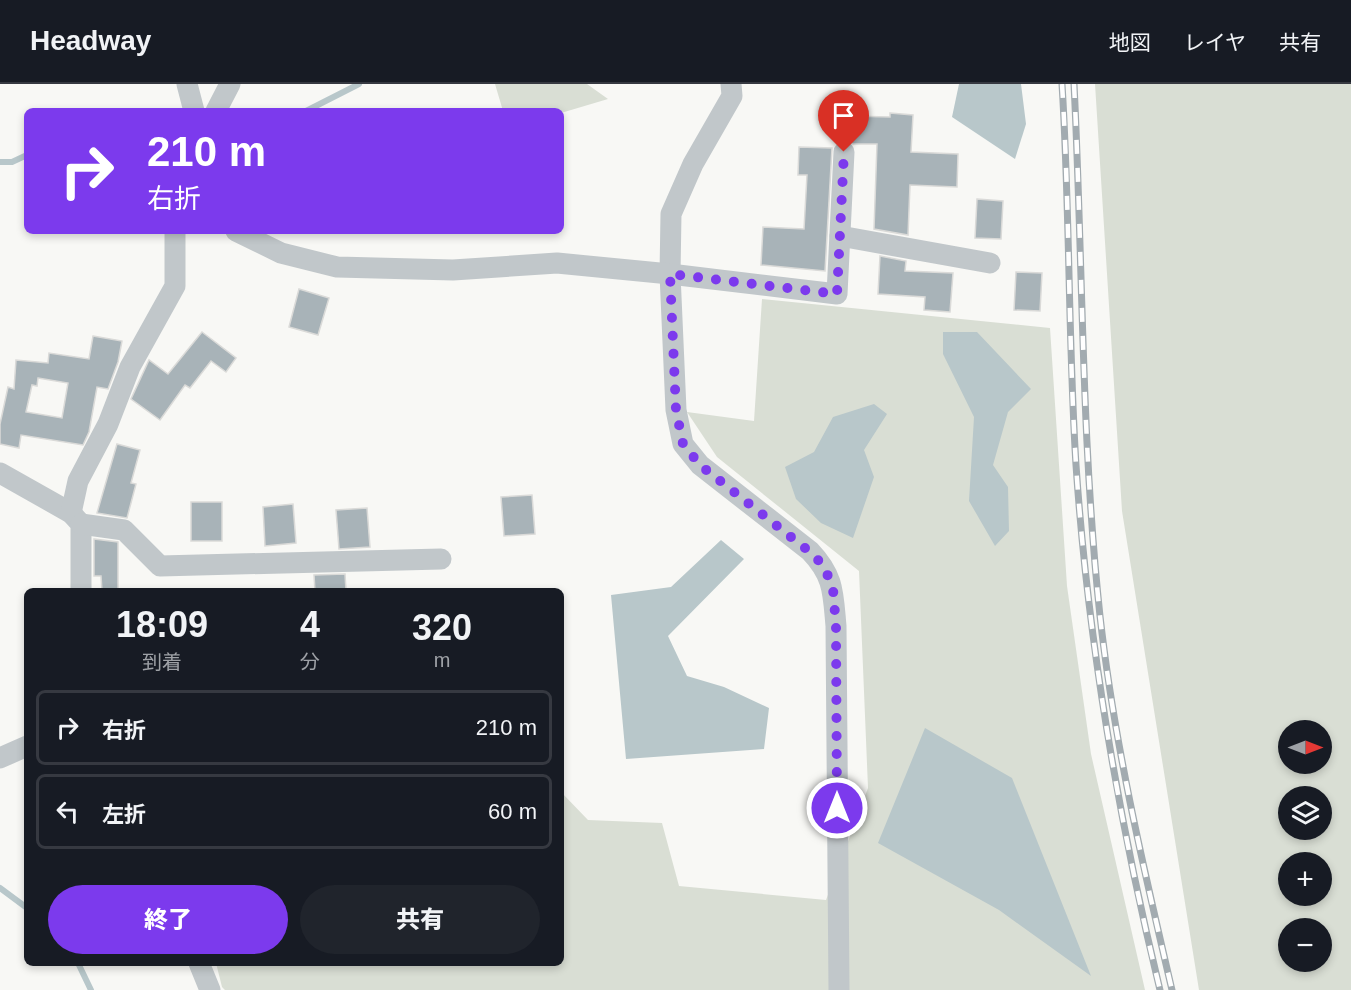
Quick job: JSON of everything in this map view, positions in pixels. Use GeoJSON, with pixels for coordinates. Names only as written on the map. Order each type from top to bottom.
{"type":"FeatureCollection","features":[{"type":"Feature","properties":{"kind":"street"},"geometry":{"type":"LineString","coordinates":[[187,84],[193,108]]}},
{"type":"Feature","properties":{"kind":"street"},"geometry":{"type":"LineString","coordinates":[[218,108],[230,84]]}},
{"type":"Feature","properties":{"kind":"street"},"geometry":{"type":"LineString","coordinates":[[731,84],[732,96],[693,164],[671,214],[670,274],[676,410],[683,444],[700,465],[810,552],[824,566],[833,589],[836,626],[839,990]]}},
{"type":"Feature","properties":{"kind":"street"},"geometry":{"type":"LineString","coordinates":[[242,234],[281,253],[337,267],[453,270],[556,263],[837,294],[844,152]]}},
{"type":"Feature","properties":{"kind":"street"},"geometry":{"type":"LineString","coordinates":[[81,588],[76,519],[78,481],[108,424],[130,367],[175,286],[175,234]]}},
{"type":"Feature","properties":{"kind":"street"},"geometry":{"type":"LineString","coordinates":[[840,236],[990,263]]}},
{"type":"Feature","properties":{"kind":"street"},"geometry":{"type":"LineString","coordinates":[[0,473],[76,519],[124,530],[160,566],[441,559]]}},
{"type":"Feature","properties":{"kind":"street"},"geometry":{"type":"LineString","coordinates":[[0,758],[24,747]]}},
{"type":"Feature","properties":{"kind":"street"},"geometry":{"type":"LineString","coordinates":[[200,966],[210,990]]}},
{"type":"Feature","properties":{"kind":"shaded area"},"geometry":{"type":"Polygon","coordinates":[[[495,84],[587,84],[608,99],[564,112],[564,108],[502,108],[495,84]]]}},
{"type":"Feature","properties":{"kind":"shaded area"},"geometry":{"type":"Polygon","coordinates":[[[959,84],[1021,84],[1026,124],[1015,159],[952,117],[959,84]]]}},
{"type":"Feature","properties":{"kind":"shaded area"},"geometry":{"type":"Polygon","coordinates":[[[1095,84],[1351,84],[1351,990],[1199,990],[1122,511],[1095,84]]]}},
{"type":"Feature","properties":{"kind":"shaded area"},"geometry":{"type":"Polygon","coordinates":[[[762,299],[1050,328],[1067,586],[1091,754],[1145,990],[225,990],[222,987],[217,966],[564,966],[564,795],[588,820],[662,823],[679,886],[826,900],[868,788],[859,571],[717,457],[687,412],[754,421],[762,299]]]}},
{"type":"Feature","properties":{"kind":"shaded area"},"geometry":{"type":"Polygon","coordinates":[[[943,332],[977,332],[1031,389],[1008,412],[993,465],[1008,487],[1009,531],[995,546],[969,501],[974,417],[943,354],[943,332]]]}},
{"type":"Feature","properties":{"kind":"shaded area"},"geometry":{"type":"Polygon","coordinates":[[[874,404],[887,414],[864,450],[874,477],[853,538],[821,523],[796,499],[785,467],[814,452],[833,417],[874,404]]]}},
{"type":"Feature","properties":{"kind":"shaded area"},"geometry":{"type":"Polygon","coordinates":[[[721,540],[744,559],[668,636],[687,676],[724,687],[769,708],[764,749],[626,759],[611,595],[671,587],[721,540]]]}},
{"type":"Feature","properties":{"kind":"shaded area"},"geometry":{"type":"Polygon","coordinates":[[[925,728],[1012,778],[1091,976],[999,910],[878,843],[925,728]]]}},
{"type":"Feature","properties":{"kind":"building"},"geometry":{"type":"Polygon","coordinates":[[[890,113],[913,115],[911,152],[958,154],[957,187],[910,185],[908,235],[874,229],[877,144],[853,144],[848,140],[849,116],[890,117],[890,113]]]}},
{"type":"Feature","properties":{"kind":"building"},"geometry":{"type":"Polygon","coordinates":[[[799,147],[832,148],[825,271],[761,265],[763,227],[804,229],[807,175],[798,175],[799,147]]]}},
{"type":"Feature","properties":{"kind":"building"},"geometry":{"type":"Polygon","coordinates":[[[977,199],[1003,201],[1001,239],[975,238],[977,199]]]}},
{"type":"Feature","properties":{"kind":"building"},"geometry":{"type":"Polygon","coordinates":[[[880,256],[906,261],[905,271],[953,273],[950,312],[924,310],[925,297],[878,294],[880,256]]]}},
{"type":"Feature","properties":{"kind":"building"},"geometry":{"type":"Polygon","coordinates":[[[1016,272],[1042,273],[1040,311],[1014,310],[1016,272]]]}},
{"type":"Feature","properties":{"kind":"building"},"geometry":{"type":"Polygon","coordinates":[[[299,289],[329,298],[318,335],[289,327],[299,289]]]}},
{"type":"Feature","properties":{"kind":"building"},"geometry":{"type":"Polygon","coordinates":[[[202,332],[236,358],[226,372],[211,361],[190,388],[185,385],[160,420],[131,399],[149,360],[168,374],[202,332]]]}},
{"type":"Feature","properties":{"kind":"building"},"geometry":{"type":"Polygon","coordinates":[[[93,336],[122,341],[118,362],[108,389],[97,387],[89,432],[83,445],[21,435],[19,448],[0,444],[0,424],[8,387],[14,389],[16,360],[48,363],[49,353],[89,359],[93,336]],[[38,378],[37,386],[32,385],[26,412],[62,418],[68,383],[38,378]]]}},
{"type":"Feature","properties":{"kind":"building"},"geometry":{"type":"Polygon","coordinates":[[[117,444],[140,450],[131,483],[136,484],[127,518],[97,513],[117,444]]]}},
{"type":"Feature","properties":{"kind":"building"},"geometry":{"type":"Polygon","coordinates":[[[532,495],[535,534],[504,536],[501,497],[532,495]]]}},
{"type":"Feature","properties":{"kind":"building"},"geometry":{"type":"Polygon","coordinates":[[[191,502],[222,502],[222,541],[191,541],[191,502]]]}},
{"type":"Feature","properties":{"kind":"building"},"geometry":{"type":"Polygon","coordinates":[[[293,504],[296,543],[265,546],[263,507],[293,504]]]}},
{"type":"Feature","properties":{"kind":"building"},"geometry":{"type":"Polygon","coordinates":[[[367,508],[370,547],[339,549],[336,510],[367,508]]]}},
{"type":"Feature","properties":{"kind":"building"},"geometry":{"type":"Polygon","coordinates":[[[94,539],[118,542],[118,588],[102,588],[101,576],[94,576],[94,539]]]}},
{"type":"Feature","properties":{"kind":"building"},"geometry":{"type":"Polygon","coordinates":[[[345,574],[346,588],[315,588],[314,575],[345,574]]]}},
{"type":"Feature","properties":{"kind":"waterway"},"geometry":{"type":"LineString","coordinates":[[312,108],[359,84]]}},
{"type":"Feature","properties":{"kind":"waterway"},"geometry":{"type":"LineString","coordinates":[[0,162],[12,162],[24,156]]}},
{"type":"Feature","properties":{"kind":"waterway"},"geometry":{"type":"LineString","coordinates":[[0,888],[24,906]]}},
{"type":"Feature","properties":{"kind":"waterway"},"geometry":{"type":"LineString","coordinates":[[79,966],[91,990]]}},
{"type":"Feature","properties":{"kind":"railway"},"geometry":{"type":"LineString","coordinates":[[1062,84],[1073,417],[1088,597],[1118,795],[1160,990]]}},
{"type":"Feature","properties":{"kind":"railway"},"geometry":{"type":"LineString","coordinates":[[1074,84],[1089,483],[1100,616],[1121,757],[1172,990]]}},
{"type":"Feature","properties":{"kind":"route"},"geometry":{"type":"LineString","coordinates":[[837,808],[836,626],[833,589],[824,566],[810,552],[700,465],[683,444],[676,410],[670,274],[837,294],[844,152]]}}]}
